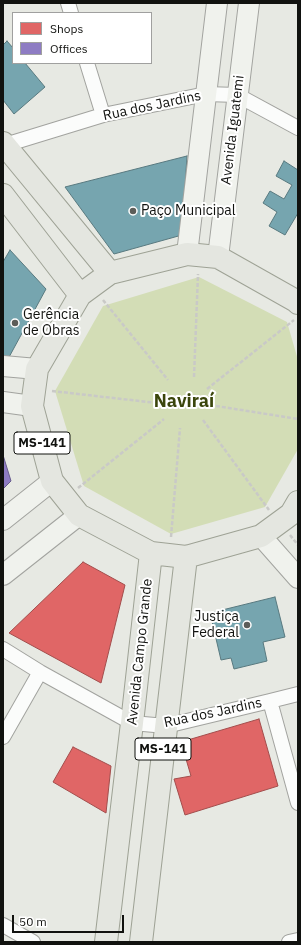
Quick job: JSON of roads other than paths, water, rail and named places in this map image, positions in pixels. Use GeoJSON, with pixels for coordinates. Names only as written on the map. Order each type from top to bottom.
{"type":"FeatureCollection","features":[{"type":"Feature","properties":{"kind":"main road"},"geometry":{"type":"LineString","coordinates":[[4,145],[110,273]]}},
{"type":"Feature","properties":{"kind":"main road"},"geometry":{"type":"LineString","coordinates":[[3,195],[86,291]]}},
{"type":"Feature","properties":{"kind":"main road"},"geometry":{"type":"LineString","coordinates":[[34,388],[86,291],[110,273],[201,256],[298,305]]}},
{"type":"Feature","properties":{"kind":"main road","name":"MS-141"},"geometry":{"type":"LineString","coordinates":[[34,388],[59,489],[79,515],[169,555],[166,726],[141,942]]}},
{"type":"Feature","properties":{"kind":"main road"},"geometry":{"type":"LineString","coordinates":[[169,555],[261,536],[291,515]]}},
{"type":"Feature","properties":{"kind":"main road","name":"Avenida Campo Grande"},"geometry":{"type":"LineString","coordinates":[[106,942],[132,723],[169,555]]}},
{"type":"Feature","properties":{"kind":"street"},"geometry":{"type":"LineString","coordinates":[[201,256],[206,94],[217,3]]}},
{"type":"Feature","properties":{"kind":"street","name":"Avenida Iguatemi"},"geometry":{"type":"LineString","coordinates":[[201,256],[238,96],[249,3]]}},
{"type":"Feature","properties":{"kind":"street"},"geometry":{"type":"LineString","coordinates":[[87,64],[103,115]]}},
{"type":"Feature","properties":{"kind":"street","name":"Rua dos Jardins"},"geometry":{"type":"LineString","coordinates":[[4,145],[103,115],[206,94],[238,96],[298,128]]}},
{"type":"Feature","properties":{"kind":"street"},"geometry":{"type":"LineString","coordinates":[[3,366],[34,388]]}},
{"type":"Feature","properties":{"kind":"street"},"geometry":{"type":"LineString","coordinates":[[3,402],[34,388]]}},
{"type":"Feature","properties":{"kind":"street"},"geometry":{"type":"LineString","coordinates":[[3,520],[59,489]]}},
{"type":"Feature","properties":{"kind":"street"},"geometry":{"type":"LineString","coordinates":[[3,575],[79,515]]}},
{"type":"Feature","properties":{"kind":"street"},"geometry":{"type":"LineString","coordinates":[[261,536],[298,578]]}},
{"type":"Feature","properties":{"kind":"street","name":"Rua dos Jardins"},"geometry":{"type":"LineString","coordinates":[[3,649],[40,672],[132,723],[166,726],[298,694]]}},
{"type":"Feature","properties":{"kind":"street"},"geometry":{"type":"LineString","coordinates":[[3,737],[40,672]]}},
{"type":"Feature","properties":{"kind":"street"},"geometry":{"type":"LineString","coordinates":[[270,701],[298,803]]}},
{"type":"Feature","properties":{"kind":"street"},"geometry":{"type":"LineString","coordinates":[[3,925],[33,942]]}},
{"type":"Feature","properties":{"kind":"street"},"geometry":{"type":"LineString","coordinates":[[289,942],[298,940]]}},
{"type":"Feature","properties":{"kind":"place","name":"Paço Municipal"},"geometry":{"type":"Point","coordinates":[133,211]}},
{"type":"Feature","properties":{"kind":"place","name":"Gerência de Obras"},"geometry":{"type":"Point","coordinates":[15,323]}},
{"type":"Feature","properties":{"kind":"place","name":"Justiça Federal"},"geometry":{"type":"Point","coordinates":[247,625]}},
{"type":"Feature","properties":{"kind":"district","name":"Naviraí"},"geometry":{"type":"Point","coordinates":[184,402]}}]}
